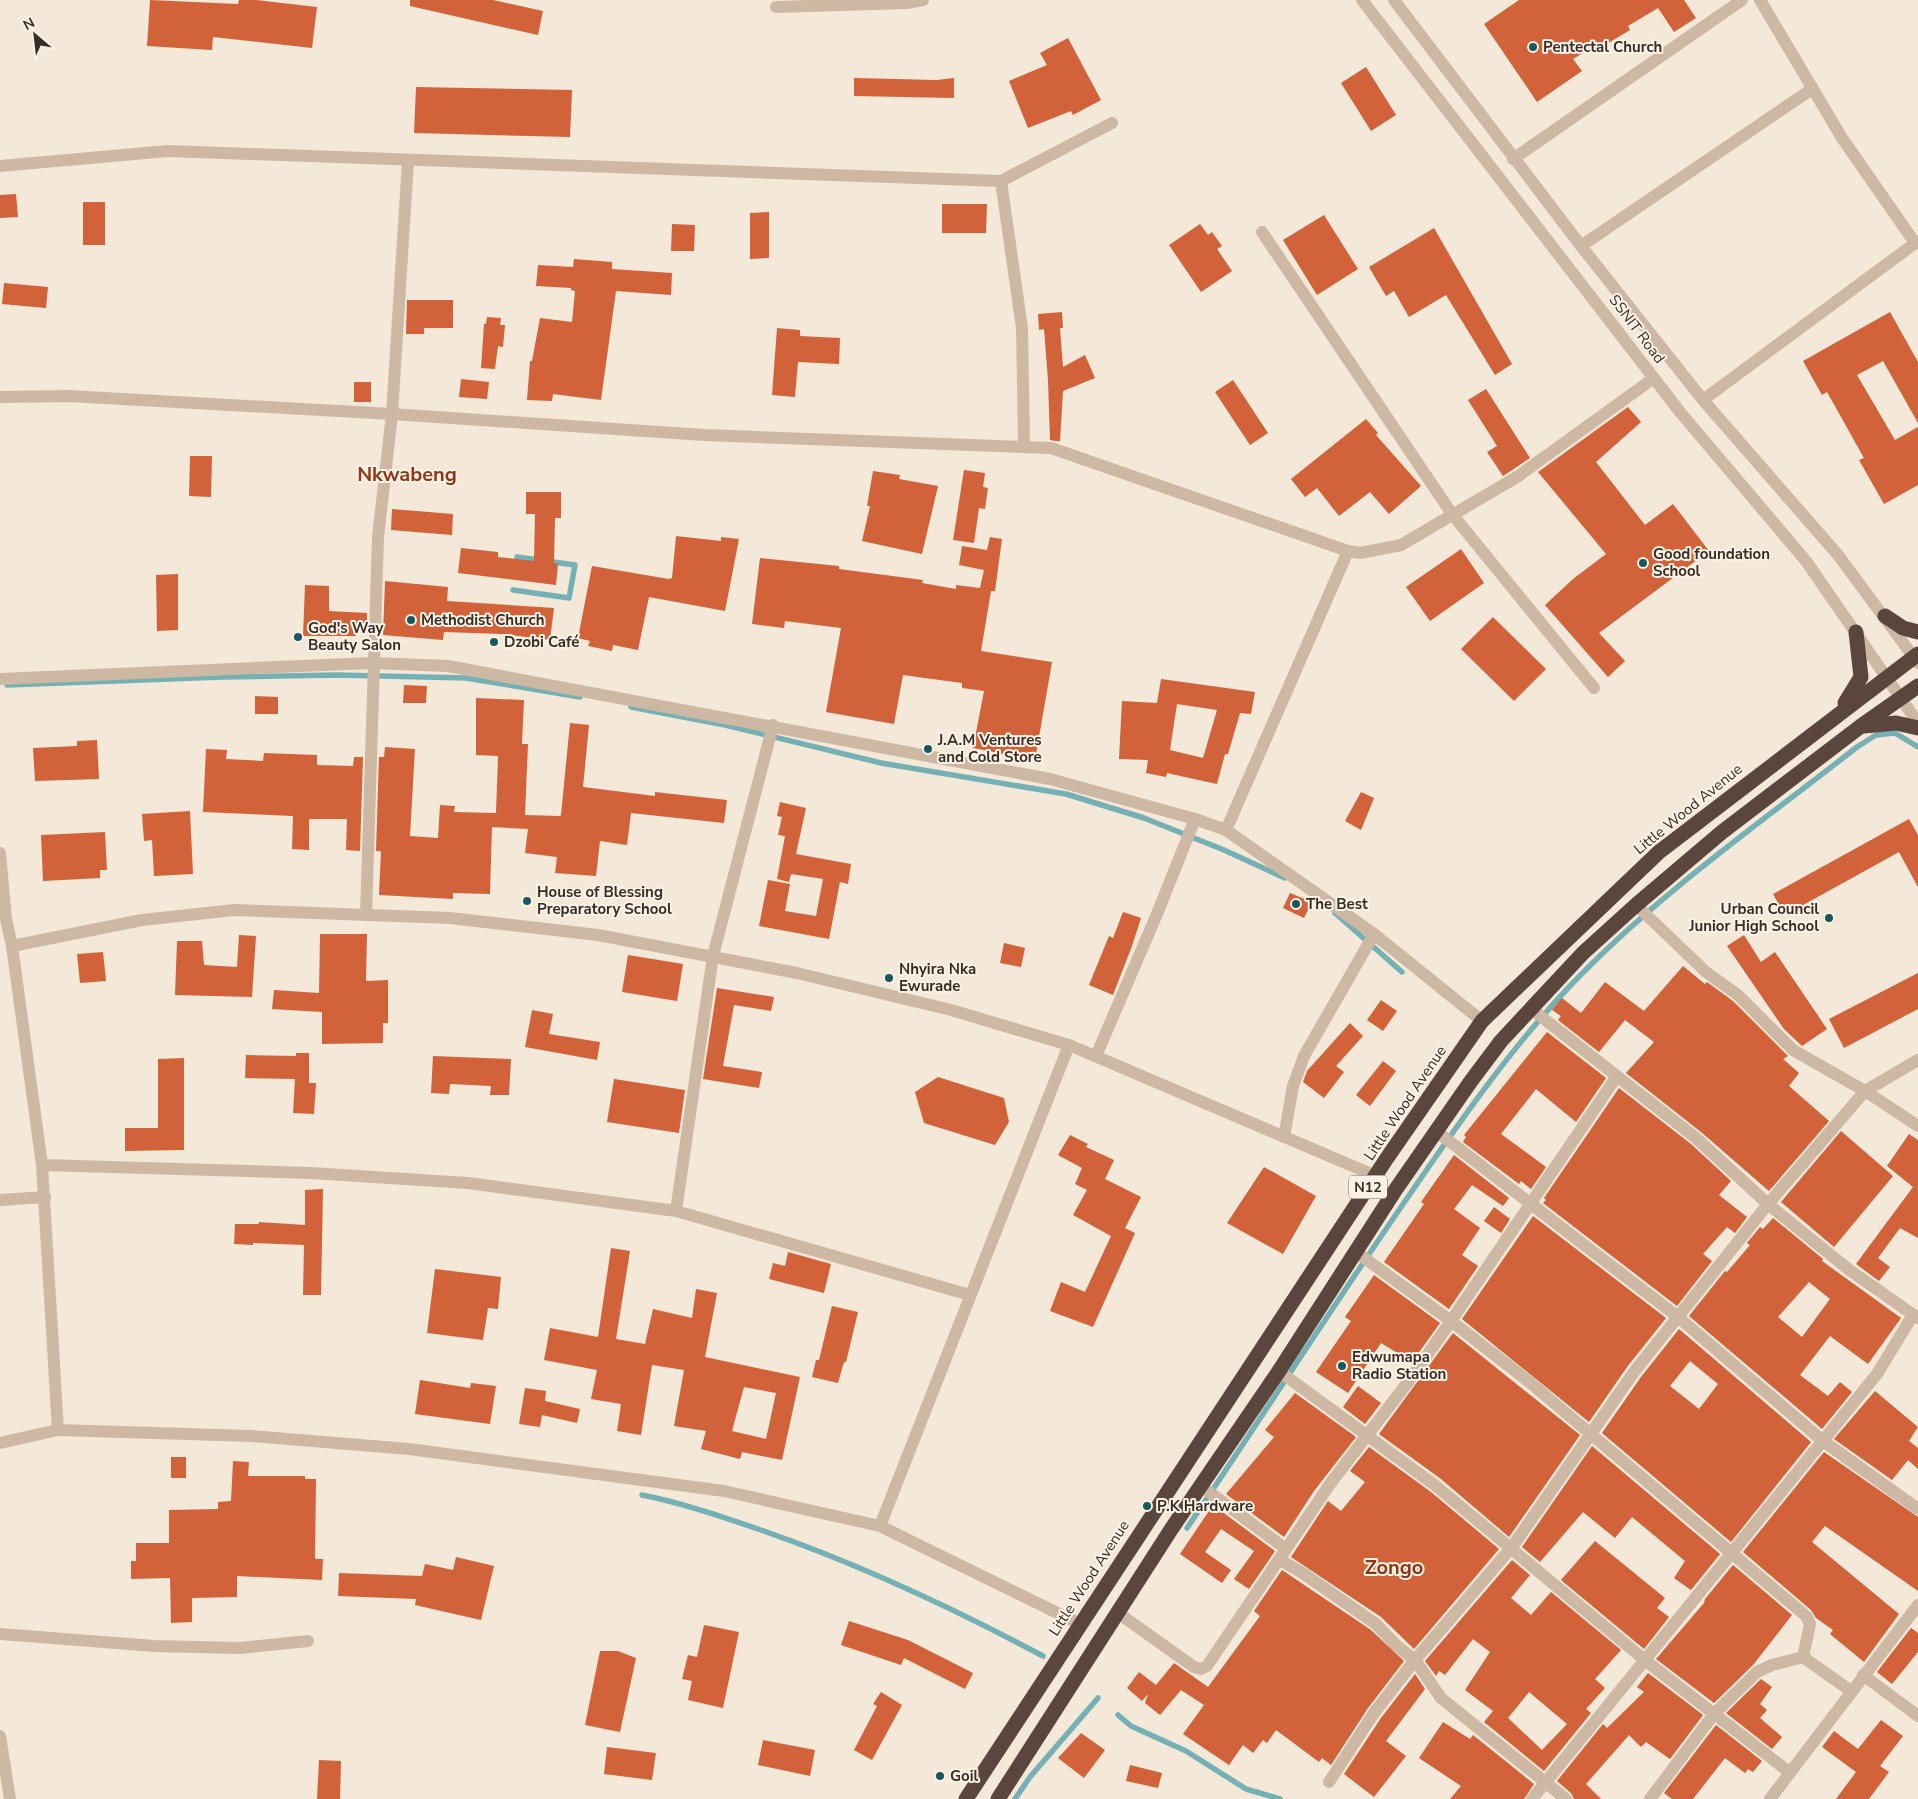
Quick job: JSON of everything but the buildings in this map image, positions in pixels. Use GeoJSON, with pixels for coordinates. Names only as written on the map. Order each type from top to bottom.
{"type":"FeatureCollection","features":[{"type":"Feature","properties":{"kind":"highway"},"geometry":{"type":"LineString","coordinates":[[1885,616],[1903,628],[1918,632]]}},
{"type":"Feature","properties":{"kind":"highway"},"geometry":{"type":"LineString","coordinates":[[1838,714],[1861,677],[1856,632]]}},
{"type":"Feature","properties":{"kind":"highway","name":"N12"},"geometry":{"type":"LineString","coordinates":[[1886,677],[1917,658]]}},
{"type":"Feature","properties":{"kind":"highway","name":"Little Wood Avenue"},"geometry":{"type":"LineString","coordinates":[[966,1799],[1376,1176],[1482,1021],[1659,852],[1886,677]]}},
{"type":"Feature","properties":{"kind":"highway","name":"N12"},"geometry":{"type":"LineString","coordinates":[[998,1799],[1172,1528],[1279,1370],[1436,1131],[1477,1073],[1530,1008],[1583,952],[1722,832],[1860,726],[1918,686]]}},
{"type":"Feature","properties":{"kind":"highway"},"geometry":{"type":"LineString","coordinates":[[1860,726],[1896,723],[1918,728]]}},
{"type":"Feature","properties":{"kind":"street"},"geometry":{"type":"LineString","coordinates":[[776,7],[907,3],[923,0]]}},
{"type":"Feature","properties":{"kind":"street","name":"SSNIT Road"},"geometry":{"type":"LineString","coordinates":[[1362,0],[1686,419],[1806,562],[1918,723]]}},
{"type":"Feature","properties":{"kind":"street","name":"SSNIT Road"},"geometry":{"type":"LineString","coordinates":[[1394,0],[1513,159],[1703,400],[1838,555],[1917,658]]}},
{"type":"Feature","properties":{"kind":"street"},"geometry":{"type":"LineString","coordinates":[[1513,159],[1742,0]]}},
{"type":"Feature","properties":{"kind":"street"},"geometry":{"type":"LineString","coordinates":[[1703,400],[1916,242],[1842,138],[1760,0]]}},
{"type":"Feature","properties":{"kind":"street"},"geometry":{"type":"LineString","coordinates":[[1581,246],[1812,89]]}},
{"type":"Feature","properties":{"kind":"street"},"geometry":{"type":"LineString","coordinates":[[0,166],[168,152],[408,162],[1001,181],[1112,123]]}},
{"type":"Feature","properties":{"kind":"street"},"geometry":{"type":"LineString","coordinates":[[366,915],[372,663],[378,537],[392,414],[408,162]]}},
{"type":"Feature","properties":{"kind":"street"},"geometry":{"type":"LineString","coordinates":[[1001,181],[1022,328],[1024,445]]}},
{"type":"Feature","properties":{"kind":"street"},"geometry":{"type":"LineString","coordinates":[[1262,232],[1452,514],[1594,688]]}},
{"type":"Feature","properties":{"kind":"street"},"geometry":{"type":"LineString","coordinates":[[0,397],[69,396],[392,414],[704,436],[1024,445],[1051,448],[1348,551],[1360,553],[1401,545],[1517,477],[1654,378]]}},
{"type":"Feature","properties":{"kind":"street"},"geometry":{"type":"LineString","coordinates":[[1226,830],[1348,551]]}},
{"type":"Feature","properties":{"kind":"street"},"geometry":{"type":"LineString","coordinates":[[0,679],[372,663],[448,666],[773,725],[1050,779],[1195,819],[1226,830],[1374,934],[1482,1021]]}},
{"type":"Feature","properties":{"kind":"street"},"geometry":{"type":"LineString","coordinates":[[676,1212],[713,956],[773,725]]}},
{"type":"Feature","properties":{"kind":"street"},"geometry":{"type":"LineString","coordinates":[[1096,1056],[1157,914],[1195,819]]}},
{"type":"Feature","properties":{"kind":"street"},"geometry":{"type":"LineString","coordinates":[[0,853],[3,919],[12,946],[42,1165],[58,1430]]}},
{"type":"Feature","properties":{"kind":"street"},"geometry":{"type":"LineString","coordinates":[[1636,905],[1706,972],[1738,995],[1793,1050],[1865,1091],[1918,1126]]}},
{"type":"Feature","properties":{"kind":"street"},"geometry":{"type":"LineString","coordinates":[[12,946],[142,920],[234,910],[450,918],[588,934],[797,973],[952,1010],[1069,1045],[1376,1176]]}},
{"type":"Feature","properties":{"kind":"street"},"geometry":{"type":"LineString","coordinates":[[1284,1137],[1293,1086],[1304,1056],[1374,934]]}},
{"type":"Feature","properties":{"kind":"street"},"geometry":{"type":"LineString","coordinates":[[1530,1008],[1696,1138],[1768,1204],[1848,1269],[1915,1316],[1877,1374],[1730,1553],[1646,1661],[1532,1799]]}},
{"type":"Feature","properties":{"kind":"street"},"geometry":{"type":"LineString","coordinates":[[880,1526],[1069,1045]]}},
{"type":"Feature","properties":{"kind":"street"},"geometry":{"type":"LineString","coordinates":[[1329,1782],[1374,1714],[1415,1660],[1512,1548],[1590,1434],[1678,1317],[1768,1204],[1865,1091],[1918,1060]]}},
{"type":"Feature","properties":{"kind":"street"},"geometry":{"type":"LineString","coordinates":[[1118,1613],[1194,1667],[1201,1669],[1207,1666],[1366,1435],[1451,1321],[1617,1076]]}},
{"type":"Feature","properties":{"kind":"street"},"geometry":{"type":"LineString","coordinates":[[1436,1131],[1678,1317],[1823,1441],[1918,1509]]}},
{"type":"Feature","properties":{"kind":"street"},"geometry":{"type":"LineString","coordinates":[[42,1165],[311,1172],[468,1183],[676,1212],[970,1294]]}},
{"type":"Feature","properties":{"kind":"street"},"geometry":{"type":"LineString","coordinates":[[0,1200],[45,1197]]}},
{"type":"Feature","properties":{"kind":"street"},"geometry":{"type":"LineString","coordinates":[[1356,1252],[1451,1321],[1528,1382],[1806,1616],[1810,1624],[1803,1657]]}},
{"type":"Feature","properties":{"kind":"street"},"geometry":{"type":"LineString","coordinates":[[1279,1370],[1436,1486],[1646,1661],[1789,1772]]}},
{"type":"Feature","properties":{"kind":"street"},"geometry":{"type":"LineString","coordinates":[[0,1443],[58,1430],[251,1436],[409,1449],[724,1491],[880,1526],[1080,1624]]}},
{"type":"Feature","properties":{"kind":"street"},"geometry":{"type":"LineString","coordinates":[[1201,1486],[1316,1582],[1376,1624],[1396,1645],[1415,1660],[1441,1698],[1566,1799]]}},
{"type":"Feature","properties":{"kind":"street"},"geometry":{"type":"LineString","coordinates":[[1770,1799],[1863,1675],[1918,1606]]}},
{"type":"Feature","properties":{"kind":"street"},"geometry":{"type":"LineString","coordinates":[[0,1634],[154,1646],[230,1648],[308,1641]]}},
{"type":"Feature","properties":{"kind":"street"},"geometry":{"type":"LineString","coordinates":[[1650,1799],[1714,1714],[1757,1672],[1772,1665],[1803,1657],[1851,1691]]}},
{"type":"Feature","properties":{"kind":"street"},"geometry":{"type":"LineString","coordinates":[[1863,1675],[1918,1716]]}},
{"type":"Feature","properties":{"kind":"street"},"geometry":{"type":"LineString","coordinates":[[0,1736],[10,1799]]}},
{"type":"Feature","properties":{"kind":"waterway"},"geometry":{"type":"LineString","coordinates":[[513,590],[569,598],[575,565],[517,557]]}},
{"type":"Feature","properties":{"kind":"waterway"},"geometry":{"type":"LineString","coordinates":[[7,685],[337,675],[466,678],[580,697]]}},
{"type":"Feature","properties":{"kind":"waterway"},"geometry":{"type":"LineString","coordinates":[[631,707],[725,725],[881,763],[1066,794],[1144,818],[1224,850],[1285,878]]}},
{"type":"Feature","properties":{"kind":"waterway"},"geometry":{"type":"LineString","coordinates":[[1187,1528],[1447,1141],[1526,1035],[1569,987],[1636,922],[1672,891],[1857,747],[1876,735],[1895,733],[1918,747]]}},
{"type":"Feature","properties":{"kind":"waterway"},"geometry":{"type":"LineString","coordinates":[[1335,913],[1402,972]]}},
{"type":"Feature","properties":{"kind":"waterway"},"geometry":{"type":"LineString","coordinates":[[642,1495],[715,1515],[831,1556],[938,1603],[1043,1656]]}},
{"type":"Feature","properties":{"kind":"waterway"},"geometry":{"type":"LineString","coordinates":[[1015,1799],[1030,1777],[1098,1698]]}},
{"type":"Feature","properties":{"kind":"waterway"},"geometry":{"type":"LineString","coordinates":[[1118,1715],[1131,1726],[1186,1751],[1246,1789],[1280,1799]]}},
{"type":"Feature","properties":{"kind":"place","name":"Pentectal Church"},"geometry":{"type":"Point","coordinates":[1533,47]}},
{"type":"Feature","properties":{"kind":"place","name":"Good foundation School"},"geometry":{"type":"Point","coordinates":[1643,563]}},
{"type":"Feature","properties":{"kind":"place","name":"Methodist Church"},"geometry":{"type":"Point","coordinates":[411,620]}},
{"type":"Feature","properties":{"kind":"place","name":"God's Way Beauty Salon"},"geometry":{"type":"Point","coordinates":[298,637]}},
{"type":"Feature","properties":{"kind":"place","name":"Dzobi Café"},"geometry":{"type":"Point","coordinates":[494,642]}},
{"type":"Feature","properties":{"kind":"place","name":"J.A.M Ventures and Cold Store"},"geometry":{"type":"Point","coordinates":[928,749]}},
{"type":"Feature","properties":{"kind":"place","name":"House of Blessing Preparatory School"},"geometry":{"type":"Point","coordinates":[527,901]}},
{"type":"Feature","properties":{"kind":"place","name":"The Best"},"geometry":{"type":"Point","coordinates":[1296,904]}},
{"type":"Feature","properties":{"kind":"place","name":"Urban Council Junior High School"},"geometry":{"type":"Point","coordinates":[1829,918]}},
{"type":"Feature","properties":{"kind":"place","name":"Nhyira Nka Ewurade"},"geometry":{"type":"Point","coordinates":[889,978]}},
{"type":"Feature","properties":{"kind":"place","name":"Edwumapa Radio Station"},"geometry":{"type":"Point","coordinates":[1342,1366]}},
{"type":"Feature","properties":{"kind":"place","name":"P.K Hardware"},"geometry":{"type":"Point","coordinates":[1147,1506]}},
{"type":"Feature","properties":{"kind":"place","name":"Goil"},"geometry":{"type":"Point","coordinates":[940,1776]}},
{"type":"Feature","properties":{"kind":"district","name":"Nkwabeng"},"geometry":{"type":"Point","coordinates":[407,474]}},
{"type":"Feature","properties":{"kind":"district","name":"Zongo"},"geometry":{"type":"Point","coordinates":[1394,1567]}}]}
